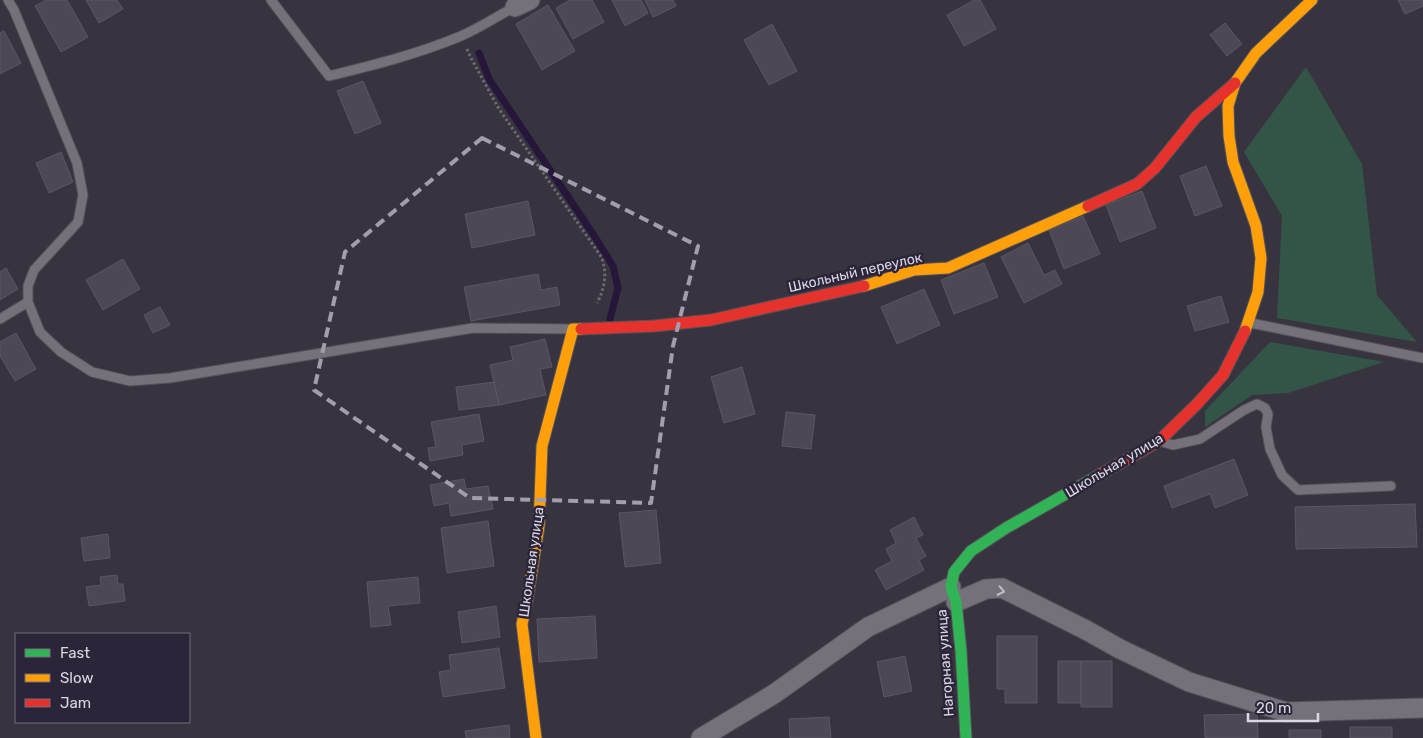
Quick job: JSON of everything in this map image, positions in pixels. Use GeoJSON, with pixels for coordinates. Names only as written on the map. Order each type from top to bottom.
{"type":"FeatureCollection","features":[{"type":"Feature","properties":{"kind":"street","name":"Школьная улица"},"geometry":{"type":"LineString","coordinates":[[954,595],[954,572],[971,551],[1006,528],[1159,441],[1224,375],[1249,322],[1258,292],[1261,258],[1256,226],[1233,162],[1228,106],[1235,83],[1256,53],[1312,0]]}},
{"type":"Feature","properties":{"kind":"street","name":"Школьный переулок"},"geometry":{"type":"LineString","coordinates":[[573,328],[654,326],[711,320],[868,285],[914,270],[948,268],[1137,184],[1155,168],[1196,118],[1235,83]]}},
{"type":"Feature","properties":{"kind":"street","name":"Школьная улица"},"geometry":{"type":"LineString","coordinates":[[536,738],[522,624],[539,526],[542,446],[573,328]]}},
{"type":"Feature","properties":{"kind":"street"},"geometry":{"type":"LineString","coordinates":[[701,738],[774,694],[868,627],[954,595],[1002,588],[1120,649],[1189,682],[1286,712],[1423,708]]}},
{"type":"Feature","properties":{"kind":"street","name":"Нагорная улица"},"geometry":{"type":"LineString","coordinates":[[954,595],[961,651],[966,738]]}},
{"type":"Feature","properties":{"kind":"lane"},"geometry":{"type":"LineString","coordinates":[[8,0],[14,10],[77,163],[83,194],[78,222],[34,270],[28,286],[28,302],[40,332],[61,352],[92,372],[130,381],[170,378],[473,328],[573,328]]}},
{"type":"Feature","properties":{"kind":"lane"},"geometry":{"type":"LineString","coordinates":[[271,0],[329,76],[392,60],[462,35],[523,3]]}},
{"type":"Feature","properties":{"kind":"lane"},"geometry":{"type":"LineString","coordinates":[[0,319],[28,302]]}},
{"type":"Feature","properties":{"kind":"lane"},"geometry":{"type":"LineString","coordinates":[[1249,322],[1423,358]]}},
{"type":"Feature","properties":{"kind":"lane"},"geometry":{"type":"LineString","coordinates":[[1159,441],[1173,445],[1200,439],[1244,410],[1257,404],[1265,408],[1268,414],[1266,427],[1270,448],[1282,475],[1298,490],[1391,486]]}},
{"type":"Feature","properties":{"kind":"path"},"geometry":{"type":"LineString","coordinates":[[462,35],[471,58],[499,109],[602,258],[605,270],[602,293],[591,315],[573,328]]}},
{"type":"Feature","properties":{"kind":"highlighted area"},"geometry":{"type":"Polygon","coordinates":[[[482,138],[698,246],[673,346],[651,503],[470,498],[314,390],[345,252],[482,138]]]}},
{"type":"Feature","properties":{"kind":"green space"},"geometry":{"type":"Polygon","coordinates":[[[1306,67],[1362,164],[1377,295],[1417,342],[1277,318],[1282,216],[1244,152],[1306,67]]]}},
{"type":"Feature","properties":{"kind":"green space"},"geometry":{"type":"Polygon","coordinates":[[[1270,342],[1384,362],[1288,393],[1252,395],[1205,427],[1205,411],[1270,342]]]}},
{"type":"Feature","properties":{"kind":"building"},"geometry":{"type":"Polygon","coordinates":[[[46,0],[67,0],[88,37],[61,52],[35,6],[46,0]]]}},
{"type":"Feature","properties":{"kind":"building"},"geometry":{"type":"Polygon","coordinates":[[[86,0],[117,0],[123,9],[99,23],[86,0]]]}},
{"type":"Feature","properties":{"kind":"building"},"geometry":{"type":"Polygon","coordinates":[[[570,0],[592,0],[604,22],[573,39],[556,8],[570,0]]]}},
{"type":"Feature","properties":{"kind":"building"},"geometry":{"type":"Polygon","coordinates":[[[612,0],[641,0],[648,13],[625,26],[612,0]]]}},
{"type":"Feature","properties":{"kind":"building"},"geometry":{"type":"Polygon","coordinates":[[[645,0],[673,0],[676,6],[653,17],[645,0]]]}},
{"type":"Feature","properties":{"kind":"building"},"geometry":{"type":"Polygon","coordinates":[[[974,0],[980,0],[996,29],[964,46],[947,15],[974,0]]]}},
{"type":"Feature","properties":{"kind":"building"},"geometry":{"type":"Polygon","coordinates":[[[1398,0],[1423,0],[1423,6],[1405,14],[1398,0]]]}},
{"type":"Feature","properties":{"kind":"building"},"geometry":{"type":"Polygon","coordinates":[[[548,5],[575,51],[542,70],[516,24],[548,5]]]}},
{"type":"Feature","properties":{"kind":"building"},"geometry":{"type":"Polygon","coordinates":[[[1225,23],[1242,44],[1227,56],[1210,35],[1225,23]]]}},
{"type":"Feature","properties":{"kind":"building"},"geometry":{"type":"Polygon","coordinates":[[[772,24],[797,71],[769,85],[744,40],[772,24]]]}},
{"type":"Feature","properties":{"kind":"building"},"geometry":{"type":"Polygon","coordinates":[[[4,31],[21,63],[0,74],[0,33],[4,31]]]}},
{"type":"Feature","properties":{"kind":"building"},"geometry":{"type":"Polygon","coordinates":[[[363,81],[381,123],[355,134],[337,91],[363,81]]]}},
{"type":"Feature","properties":{"kind":"building"},"geometry":{"type":"Polygon","coordinates":[[[61,152],[73,182],[49,193],[36,163],[61,152]]]}},
{"type":"Feature","properties":{"kind":"building"},"geometry":{"type":"Polygon","coordinates":[[[1206,166],[1222,206],[1195,216],[1180,176],[1206,166]]]}},
{"type":"Feature","properties":{"kind":"building"},"geometry":{"type":"Polygon","coordinates":[[[1142,191],[1156,228],[1120,242],[1106,205],[1142,191]]]}},
{"type":"Feature","properties":{"kind":"building"},"geometry":{"type":"Polygon","coordinates":[[[528,201],[535,235],[472,248],[465,214],[528,201]]]}},
{"type":"Feature","properties":{"kind":"building"},"geometry":{"type":"Polygon","coordinates":[[[1083,216],[1100,254],[1064,269],[1049,230],[1083,216]]]}},
{"type":"Feature","properties":{"kind":"building"},"geometry":{"type":"Polygon","coordinates":[[[1028,243],[1044,275],[1055,270],[1062,284],[1024,303],[1001,257],[1028,243]]]}},
{"type":"Feature","properties":{"kind":"building"},"geometry":{"type":"Polygon","coordinates":[[[123,259],[140,289],[103,310],[86,280],[123,259]]]}},
{"type":"Feature","properties":{"kind":"building"},"geometry":{"type":"Polygon","coordinates":[[[984,263],[998,297],[954,314],[941,280],[984,263]]]}},
{"type":"Feature","properties":{"kind":"building"},"geometry":{"type":"Polygon","coordinates":[[[6,268],[18,289],[0,300],[0,272],[6,268]]]}},
{"type":"Feature","properties":{"kind":"building"},"geometry":{"type":"Polygon","coordinates":[[[538,274],[541,290],[557,287],[560,305],[471,321],[464,287],[538,274]]]}},
{"type":"Feature","properties":{"kind":"building"},"geometry":{"type":"Polygon","coordinates":[[[924,289],[940,325],[897,344],[881,307],[924,289]]]}},
{"type":"Feature","properties":{"kind":"building"},"geometry":{"type":"Polygon","coordinates":[[[1221,296],[1229,322],[1195,331],[1187,306],[1221,296]]]}},
{"type":"Feature","properties":{"kind":"building"},"geometry":{"type":"Polygon","coordinates":[[[160,307],[170,325],[153,333],[144,315],[160,307]]]}},
{"type":"Feature","properties":{"kind":"building"},"geometry":{"type":"Polygon","coordinates":[[[16,333],[36,369],[15,381],[0,356],[0,342],[16,333]]]}},
{"type":"Feature","properties":{"kind":"building"},"geometry":{"type":"Polygon","coordinates":[[[545,339],[552,367],[540,369],[546,395],[499,405],[490,365],[513,360],[510,347],[545,339]]]}},
{"type":"Feature","properties":{"kind":"building"},"geometry":{"type":"Polygon","coordinates":[[[742,367],[755,414],[724,423],[711,377],[742,367]]]}},
{"type":"Feature","properties":{"kind":"building"},"geometry":{"type":"Polygon","coordinates":[[[494,382],[499,405],[459,410],[456,387],[494,382]]]}},
{"type":"Feature","properties":{"kind":"building"},"geometry":{"type":"Polygon","coordinates":[[[786,412],[815,415],[811,449],[782,446],[786,412]]]}},
{"type":"Feature","properties":{"kind":"building"},"geometry":{"type":"Polygon","coordinates":[[[479,414],[484,441],[462,445],[463,455],[430,461],[428,448],[436,447],[431,422],[479,414]]]}},
{"type":"Feature","properties":{"kind":"building"},"geometry":{"type":"Polygon","coordinates":[[[1234,459],[1248,495],[1215,508],[1210,494],[1172,508],[1164,486],[1234,459]]]}},
{"type":"Feature","properties":{"kind":"building"},"geometry":{"type":"Polygon","coordinates":[[[464,479],[466,489],[488,486],[493,509],[451,516],[449,503],[434,506],[430,485],[464,479]]]}},
{"type":"Feature","properties":{"kind":"building"},"geometry":{"type":"Polygon","coordinates":[[[1415,504],[1417,547],[1296,549],[1295,507],[1415,504]]]}},
{"type":"Feature","properties":{"kind":"building"},"geometry":{"type":"Polygon","coordinates":[[[656,510],[661,563],[625,567],[619,513],[656,510]]]}},
{"type":"Feature","properties":{"kind":"building"},"geometry":{"type":"Polygon","coordinates":[[[914,517],[923,535],[916,538],[926,556],[919,560],[924,570],[886,590],[875,570],[892,561],[886,549],[896,543],[890,530],[914,517]]]}},
{"type":"Feature","properties":{"kind":"building"},"geometry":{"type":"Polygon","coordinates":[[[488,521],[494,566],[447,573],[441,528],[488,521]]]}},
{"type":"Feature","properties":{"kind":"building"},"geometry":{"type":"Polygon","coordinates":[[[108,534],[110,558],[84,561],[81,538],[108,534]]]}},
{"type":"Feature","properties":{"kind":"building"},"geometry":{"type":"Polygon","coordinates":[[[117,575],[118,584],[123,584],[125,601],[89,606],[86,587],[101,585],[100,577],[117,575]]]}},
{"type":"Feature","properties":{"kind":"building"},"geometry":{"type":"Polygon","coordinates":[[[418,577],[420,603],[388,606],[391,625],[371,627],[367,582],[418,577]]]}},
{"type":"Feature","properties":{"kind":"building"},"geometry":{"type":"Polygon","coordinates":[[[496,606],[500,637],[462,643],[458,612],[496,606]]]}},
{"type":"Feature","properties":{"kind":"building"},"geometry":{"type":"Polygon","coordinates":[[[595,616],[597,658],[539,662],[537,619],[595,616]]]}},
{"type":"Feature","properties":{"kind":"building"},"geometry":{"type":"Polygon","coordinates":[[[997,636],[1037,636],[1037,703],[1005,703],[1005,689],[997,689],[997,636]]]}},
{"type":"Feature","properties":{"kind":"building"},"geometry":{"type":"Polygon","coordinates":[[[499,648],[505,688],[443,697],[439,672],[451,670],[449,655],[499,648]]]}},
{"type":"Feature","properties":{"kind":"building"},"geometry":{"type":"Polygon","coordinates":[[[905,656],[912,691],[884,697],[877,662],[905,656]]]}},
{"type":"Feature","properties":{"kind":"building"},"geometry":{"type":"Polygon","coordinates":[[[1058,661],[1081,661],[1081,703],[1058,703],[1058,661]]]}},
{"type":"Feature","properties":{"kind":"building"},"geometry":{"type":"Polygon","coordinates":[[[1081,661],[1112,661],[1112,707],[1081,707],[1081,661]]]}},
{"type":"Feature","properties":{"kind":"building"},"geometry":{"type":"Polygon","coordinates":[[[1257,714],[1258,738],[1205,738],[1204,715],[1257,714]]]}},
{"type":"Feature","properties":{"kind":"building"},"geometry":{"type":"Polygon","coordinates":[[[829,717],[831,738],[790,738],[789,719],[829,717]]]}},
{"type":"Feature","properties":{"kind":"building"},"geometry":{"type":"Polygon","coordinates":[[[509,725],[510,738],[466,738],[465,731],[509,725]]]}},
{"type":"Feature","properties":{"kind":"building"},"geometry":{"type":"Polygon","coordinates":[[[1350,727],[1392,727],[1392,738],[1350,738],[1350,727]]]}},
{"type":"Feature","properties":{"kind":"building"},"geometry":{"type":"Polygon","coordinates":[[[1289,730],[1321,730],[1321,738],[1289,738],[1289,730]]]}},
{"type":"Feature","properties":{"kind":"waterway"},"geometry":{"type":"LineString","coordinates":[[479,53],[489,79],[613,266],[618,288],[610,319]]}},
{"type":"Feature","properties":{"kind":"traffic: fast"},"geometry":{"type":"LineString","coordinates":[[966,738],[961,651],[956,602],[951,587],[954,572],[971,551],[1006,528],[1101,474]]}},
{"type":"Feature","properties":{"kind":"traffic: slow"},"geometry":{"type":"LineString","coordinates":[[1245,331],[1258,292],[1261,258],[1256,226],[1233,162],[1229,136],[1228,106],[1235,83],[1256,53],[1312,0]]}},
{"type":"Feature","properties":{"kind":"traffic: slow"},"geometry":{"type":"LineString","coordinates":[[864,286],[914,270],[948,268],[1088,206]]}},
{"type":"Feature","properties":{"kind":"traffic: slow"},"geometry":{"type":"LineString","coordinates":[[536,738],[522,624],[539,526],[542,446],[573,329],[581,329]]}},
{"type":"Feature","properties":{"kind":"traffic: jam"},"geometry":{"type":"LineString","coordinates":[[1088,206],[1137,184],[1155,168],[1196,117],[1235,83]]}},
{"type":"Feature","properties":{"kind":"traffic: jam"},"geometry":{"type":"LineString","coordinates":[[581,329],[654,326],[711,320],[864,286]]}},
{"type":"Feature","properties":{"kind":"traffic: jam"},"geometry":{"type":"LineString","coordinates":[[1101,474],[1159,441],[1197,404],[1223,375],[1245,331]]}}]}
